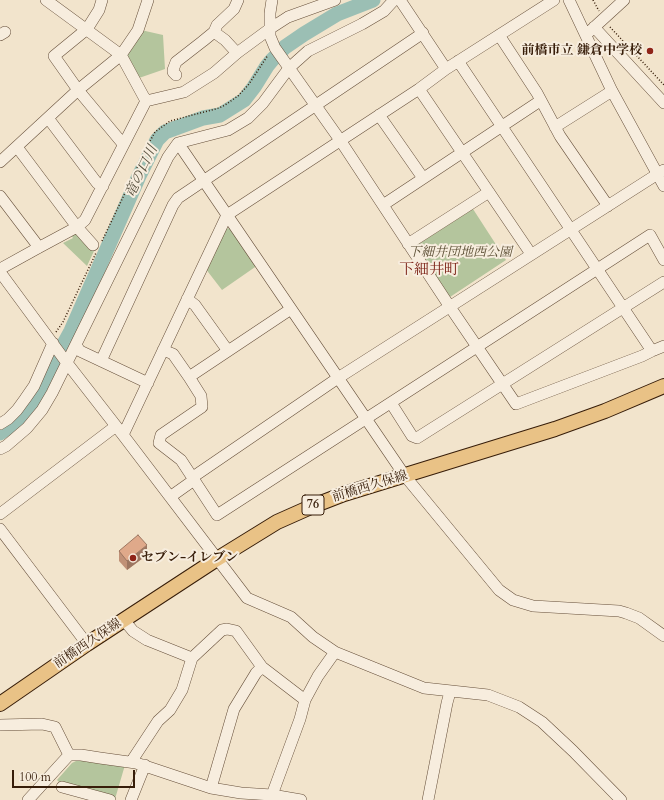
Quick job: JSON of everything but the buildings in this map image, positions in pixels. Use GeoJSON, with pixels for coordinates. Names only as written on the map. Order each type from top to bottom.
{"type":"FeatureCollection","features":[{"type":"Feature","properties":{"kind":"main road","name":"前橋西久保線"},"geometry":{"type":"LineString","coordinates":[[0,704],[216,558],[277,522],[344,494],[555,429],[605,411],[664,386]]}},
{"type":"Feature","properties":{"kind":"street"},"geometry":{"type":"LineString","coordinates":[[102,0],[99,10],[87,30],[54,56],[78,90],[123,144]]}},
{"type":"Feature","properties":{"kind":"street"},"geometry":{"type":"LineString","coordinates":[[0,162],[78,90],[121,55],[138,30],[148,0]]}},
{"type":"Feature","properties":{"kind":"street"},"geometry":{"type":"LineString","coordinates":[[176,75],[173,70],[176,62],[214,32],[217,25],[234,9],[238,0]]}},
{"type":"Feature","properties":{"kind":"street"},"geometry":{"type":"LineString","coordinates":[[272,0],[270,13],[270,36],[275,48],[340,140],[516,404],[642,356],[664,346]]}},
{"type":"Feature","properties":{"kind":"street"},"geometry":{"type":"LineString","coordinates":[[146,100],[184,92],[214,73],[237,53],[288,17],[335,0]]}},
{"type":"Feature","properties":{"kind":"street"},"geometry":{"type":"LineString","coordinates":[[0,449],[6,446],[27,428],[42,410],[52,393],[168,157],[178,143],[228,130],[248,118],[263,103],[288,66],[308,51],[362,24],[384,11],[394,0]]}},
{"type":"Feature","properties":{"kind":"street"},"geometry":{"type":"LineString","coordinates":[[400,0],[446,69]]}},
{"type":"Feature","properties":{"kind":"street"},"geometry":{"type":"LineString","coordinates":[[123,435],[227,215],[419,89],[458,61],[554,0]]}},
{"type":"Feature","properties":{"kind":"street"},"geometry":{"type":"LineString","coordinates":[[569,0],[590,31],[664,103]]}},
{"type":"Feature","properties":{"kind":"street"},"geometry":{"type":"LineString","coordinates":[[590,31],[624,0]]}},
{"type":"Feature","properties":{"kind":"street"},"geometry":{"type":"LineString","coordinates":[[52,2],[121,55],[146,100]]}},
{"type":"Feature","properties":{"kind":"street"},"geometry":{"type":"LineString","coordinates":[[590,31],[612,91],[661,172],[664,186]]}},
{"type":"Feature","properties":{"kind":"street"},"geometry":{"type":"LineString","coordinates":[[214,32],[225,40],[237,53]]}},
{"type":"Feature","properties":{"kind":"street"},"geometry":{"type":"LineString","coordinates":[[101,361],[173,205],[178,198],[423,33]]}},
{"type":"Feature","properties":{"kind":"street"},"geometry":{"type":"LineString","coordinates":[[500,35],[537,93],[560,136],[608,206]]}},
{"type":"Feature","properties":{"kind":"street"},"geometry":{"type":"LineString","coordinates":[[458,61],[652,351]]}},
{"type":"Feature","properties":{"kind":"street"},"geometry":{"type":"LineString","coordinates":[[419,89],[531,254]]}},
{"type":"Feature","properties":{"kind":"street"},"geometry":{"type":"LineString","coordinates":[[555,127],[612,91]]}},
{"type":"Feature","properties":{"kind":"street"},"geometry":{"type":"LineString","coordinates":[[146,100],[85,220],[77,227],[0,271],[66,362],[247,598],[291,617],[313,637],[335,652],[424,688],[488,696],[519,707],[542,722],[621,800]]}},
{"type":"Feature","properties":{"kind":"street"},"geometry":{"type":"LineString","coordinates":[[382,205],[540,101]]}},
{"type":"Feature","properties":{"kind":"street"},"geometry":{"type":"LineString","coordinates":[[379,115],[423,178]]}},
{"type":"Feature","properties":{"kind":"street"},"geometry":{"type":"LineString","coordinates":[[48,118],[97,183],[102,186]]}},
{"type":"Feature","properties":{"kind":"street"},"geometry":{"type":"LineString","coordinates":[[178,143],[405,476],[499,590],[513,600],[533,606],[626,613],[639,618],[664,636]]}},
{"type":"Feature","properties":{"kind":"street"},"geometry":{"type":"LineString","coordinates":[[17,147],[77,227],[93,245]]}},
{"type":"Feature","properties":{"kind":"street"},"geometry":{"type":"LineString","coordinates":[[170,497],[193,478],[338,378],[661,172]]}},
{"type":"Feature","properties":{"kind":"street"},"geometry":{"type":"LineString","coordinates":[[408,244],[489,192]]}},
{"type":"Feature","properties":{"kind":"street"},"geometry":{"type":"LineString","coordinates":[[0,196],[38,248]]}},
{"type":"Feature","properties":{"kind":"street"},"geometry":{"type":"LineString","coordinates":[[163,350],[173,354],[189,377],[201,396],[202,407],[161,435],[159,443],[181,460],[217,515],[650,235],[664,260]]}},
{"type":"Feature","properties":{"kind":"street"},"geometry":{"type":"LineString","coordinates":[[391,403],[412,436],[417,438],[664,282]]}},
{"type":"Feature","properties":{"kind":"street"},"geometry":{"type":"LineString","coordinates":[[187,299],[195,305],[228,351]]}},
{"type":"Feature","properties":{"kind":"street"},"geometry":{"type":"LineString","coordinates":[[189,377],[291,309]]}},
{"type":"Feature","properties":{"kind":"street"},"geometry":{"type":"LineString","coordinates":[[0,424],[8,419],[17,410],[34,386],[54,345]]}},
{"type":"Feature","properties":{"kind":"street"},"geometry":{"type":"LineString","coordinates":[[76,345],[80,351],[148,383]]}},
{"type":"Feature","properties":{"kind":"street"},"geometry":{"type":"LineString","coordinates":[[0,514],[116,426]]}},
{"type":"Feature","properties":{"kind":"street"},"geometry":{"type":"LineString","coordinates":[[0,529],[87,644]]}},
{"type":"Feature","properties":{"kind":"street"},"geometry":{"type":"LineString","coordinates":[[124,620],[133,631],[147,640],[192,658]]}},
{"type":"Feature","properties":{"kind":"street"},"geometry":{"type":"LineString","coordinates":[[131,762],[158,721],[170,710],[182,690],[192,658],[222,630],[227,629],[236,631],[262,667],[305,700]]}},
{"type":"Feature","properties":{"kind":"street"},"geometry":{"type":"LineString","coordinates":[[272,795],[300,719],[305,700],[318,676],[335,652]]}},
{"type":"Feature","properties":{"kind":"street"},"geometry":{"type":"LineString","coordinates":[[211,788],[234,708],[256,673],[262,667]]}},
{"type":"Feature","properties":{"kind":"street"},"geometry":{"type":"LineString","coordinates":[[428,800],[450,692]]}},
{"type":"Feature","properties":{"kind":"street"},"geometry":{"type":"LineString","coordinates":[[0,725],[42,724],[55,727],[69,754]]}},
{"type":"Feature","properties":{"kind":"street"},"geometry":{"type":"LineString","coordinates":[[69,754],[144,765],[240,797],[272,795],[301,800]]}},
{"type":"Feature","properties":{"kind":"street"},"geometry":{"type":"LineString","coordinates":[[28,800],[69,754]]}},
{"type":"Feature","properties":{"kind":"street"},"geometry":{"type":"LineString","coordinates":[[131,800],[144,765]]}},
{"type":"Feature","properties":{"kind":"street"},"geometry":{"type":"LineString","coordinates":[[62,787],[110,800]]}},
{"type":"Feature","properties":{"kind":"path"},"geometry":{"type":"LineString","coordinates":[[602,19],[664,85]]}},
{"type":"Feature","properties":{"kind":"green space"},"geometry":{"type":"Polygon","coordinates":[[[141,30],[163,35],[165,69],[139,78],[126,55],[141,30]]]}},
{"type":"Feature","properties":{"kind":"green space","name":"下細井団地西公園"},"geometry":{"type":"Polygon","coordinates":[[[473,209],[506,260],[450,297],[416,249],[417,245],[473,209]]]}},
{"type":"Feature","properties":{"kind":"green space"},"geometry":{"type":"Polygon","coordinates":[[[231,228],[258,265],[222,290],[205,268],[223,229],[231,228]]]}},
{"type":"Feature","properties":{"kind":"green space"},"geometry":{"type":"Polygon","coordinates":[[[75,233],[79,234],[94,251],[87,266],[63,243],[73,238],[71,235],[75,233]]]}},
{"type":"Feature","properties":{"kind":"green space"},"geometry":{"type":"Polygon","coordinates":[[[80,759],[125,765],[115,799],[62,785],[57,780],[72,763],[80,759]]]}},
{"type":"Feature","properties":{"kind":"waterway","name":"竜の口川"},"geometry":{"type":"LineString","coordinates":[[0,433],[19,421],[38,396],[71,331],[139,176],[157,140],[165,132],[203,118],[220,115],[244,100],[267,66],[285,47],[337,14],[373,0]]}},
{"type":"Feature","properties":{"kind":"place","name":"前橋市立 鎌倉中学校"},"geometry":{"type":"Point","coordinates":[650,51]}},
{"type":"Feature","properties":{"kind":"place","name":"セブン-イレブン"},"geometry":{"type":"Point","coordinates":[133,558]}},
{"type":"Feature","properties":{"kind":"district","name":"下細井町"},"geometry":{"type":"Point","coordinates":[429,271]}}]}
